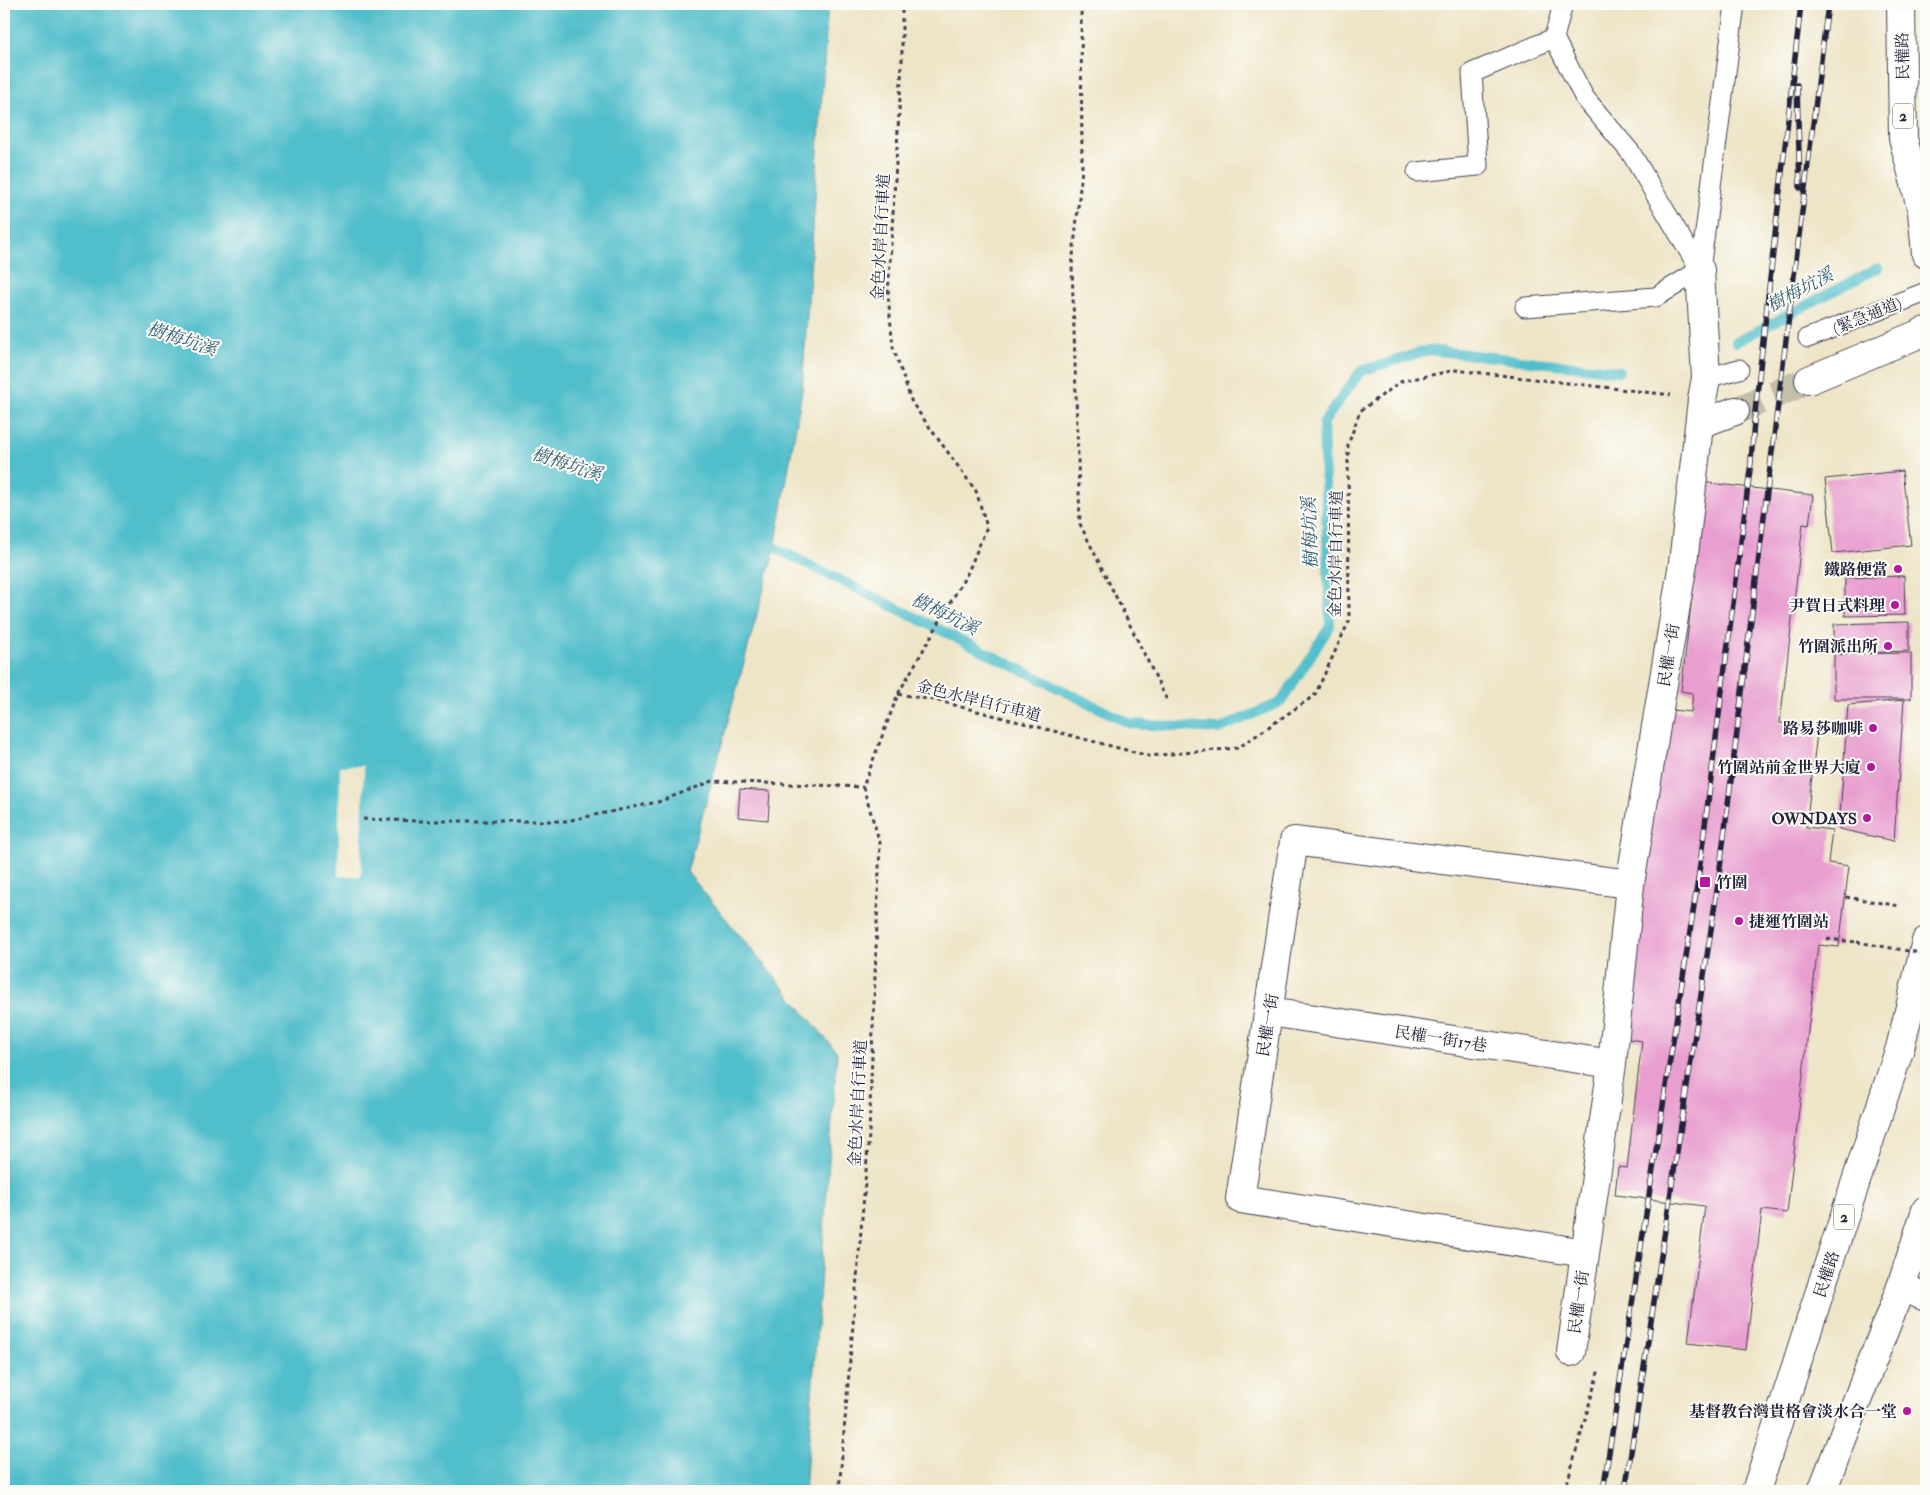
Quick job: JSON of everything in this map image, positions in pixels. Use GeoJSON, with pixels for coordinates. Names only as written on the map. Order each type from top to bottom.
{"type":"FeatureCollection","features":[{"type":"Feature","properties":{"kind":"street","name":"民權路"},"geometry":{"type":"LineString","coordinates":[[1901,4],[1903,138],[1922,211],[1926,254]]}},
{"type":"Feature","properties":{"kind":"street","name":"民權一街"},"geometry":{"type":"LineString","coordinates":[[1571,1352],[1612,1064],[1630,884],[1683,563],[1703,401],[1700,270]]}},
{"type":"Feature","properties":{"kind":"street"},"geometry":{"type":"LineString","coordinates":[[1809,380],[1926,331]]}},
{"type":"Feature","properties":{"kind":"street"},"geometry":{"type":"LineString","coordinates":[[1703,401],[1735,411]]}},
{"type":"Feature","properties":{"kind":"street","name":"民權一街"},"geometry":{"type":"LineString","coordinates":[[1585,1253],[1240,1199],[1294,841],[1630,884]]}},
{"type":"Feature","properties":{"kind":"street","name":"民權路"},"geometry":{"type":"LineString","coordinates":[[1756,1491],[1900,1048],[1926,941]]}},
{"type":"Feature","properties":{"kind":"street","name":"民權一街17巷"},"geometry":{"type":"LineString","coordinates":[[1269,1012],[1612,1064]]}},
{"type":"Feature","properties":{"kind":"street"},"geometry":{"type":"LineString","coordinates":[[1822,1491],[1901,1287],[1926,1210]]}},
{"type":"Feature","properties":{"kind":"street"},"geometry":{"type":"LineString","coordinates":[[1901,1287],[1926,1297]]}},
{"type":"Feature","properties":{"kind":"lane"},"geometry":{"type":"LineString","coordinates":[[1563,4],[1554,38],[1584,97],[1631,153],[1700,270]]}},
{"type":"Feature","properties":{"kind":"lane"},"geometry":{"type":"LineString","coordinates":[[1700,270],[1735,4]]}},
{"type":"Feature","properties":{"kind":"lane"},"geometry":{"type":"LineString","coordinates":[[1416,172],[1478,166],[1472,73],[1554,38]]}},
{"type":"Feature","properties":{"kind":"lane"},"geometry":{"type":"LineString","coordinates":[[1525,307],[1656,297],[1700,270]]}},
{"type":"Feature","properties":{"kind":"lane","name":"(緊急通道)"},"geometry":{"type":"LineString","coordinates":[[1808,338],[1926,292]]}},
{"type":"Feature","properties":{"kind":"lane"},"geometry":{"type":"LineString","coordinates":[[1703,401],[1739,369]]}},
{"type":"Feature","properties":{"kind":"path","name":"金色水岸自行車道"},"geometry":{"type":"LineString","coordinates":[[839,1491],[869,1135],[880,843],[863,787],[898,694],[968,572],[987,527],[976,491],[912,403],[894,347],[888,295],[902,64],[902,4]]}},
{"type":"Feature","properties":{"kind":"path"},"geometry":{"type":"LineString","coordinates":[[1082,4],[1082,169],[1072,266],[1080,524],[1167,700]]}},
{"type":"Feature","properties":{"kind":"path","name":"金色水岸自行車道"},"geometry":{"type":"LineString","coordinates":[[898,694],[939,701],[1149,756],[1238,748],[1315,695],[1349,621],[1348,445],[1360,411],[1402,381],[1456,370],[1703,401]]}},
{"type":"Feature","properties":{"kind":"path"},"geometry":{"type":"LineString","coordinates":[[363,819],[566,821],[658,802],[713,782],[863,787]]}},
{"type":"Feature","properties":{"kind":"path"},"geometry":{"type":"LineString","coordinates":[[1846,897],[1900,906]]}},
{"type":"Feature","properties":{"kind":"path"},"geometry":{"type":"LineString","coordinates":[[1827,939],[1857,942],[1926,954]]}},
{"type":"Feature","properties":{"kind":"water"},"geometry":{"type":"Polygon","coordinates":[[[4,4],[828,4],[802,391],[775,548],[687,872],[837,1052],[805,1491],[4,1491],[4,4]]]}},
{"type":"Feature","properties":{"kind":"pier"},"geometry":{"type":"Polygon","coordinates":[[[340,766],[364,766],[361,876],[338,876],[340,766]]]}},
{"type":"Feature","properties":{"kind":"building"},"geometry":{"type":"Polygon","coordinates":[[[1902,471],[1911,545],[1833,553],[1825,479],[1902,471]]]}},
{"type":"Feature","properties":{"kind":"building","name":"捷運竹圍站"},"geometry":{"type":"Polygon","coordinates":[[[1700,482],[1813,495],[1809,525],[1803,524],[1780,723],[1802,725],[1801,731],[1817,733],[1806,827],[1832,830],[1828,863],[1849,866],[1839,947],[1818,945],[1787,1213],[1762,1210],[1746,1350],[1688,1343],[1705,1206],[1615,1195],[1618,1167],[1627,1168],[1642,1041],[1621,1038],[1662,709],[1691,712],[1693,693],[1681,691],[1702,511],[1700,482]]]}},
{"type":"Feature","properties":{"kind":"building"},"geometry":{"type":"Polygon","coordinates":[[[1904,576],[1905,615],[1845,616],[1845,578],[1904,576]]]}},
{"type":"Feature","properties":{"kind":"building"},"geometry":{"type":"Polygon","coordinates":[[[1909,622],[1909,651],[1837,654],[1911,653],[1911,699],[1834,699],[1834,624],[1909,622]]]}},
{"type":"Feature","properties":{"kind":"building","name":"竹圍站前金世界大廈"},"geometry":{"type":"Polygon","coordinates":[[[1904,700],[1894,841],[1839,829],[1848,705],[1904,700]]]}},
{"type":"Feature","properties":{"kind":"building"},"geometry":{"type":"Polygon","coordinates":[[[740,789],[770,791],[768,820],[738,817],[740,789]]]}},
{"type":"Feature","properties":{"kind":"waterway","name":"樹梅坑溪"},"geometry":{"type":"LineString","coordinates":[[1736,342],[1878,268]]}},
{"type":"Feature","properties":{"kind":"waterway","name":"樹梅坑溪"},"geometry":{"type":"LineString","coordinates":[[762,544],[775,548],[1131,724],[1219,729],[1281,702],[1330,626],[1323,423],[1361,371],[1429,350],[1619,371]]}},
{"type":"Feature","properties":{"kind":"tunnel"},"geometry":{"type":"LineString","coordinates":[[1735,411],[1809,380]]}},
{"type":"Feature","properties":{"kind":"railway"},"geometry":{"type":"LineString","coordinates":[[1603,1491],[1698,880],[1751,462],[1801,4]]}},
{"type":"Feature","properties":{"kind":"railway"},"geometry":{"type":"LineString","coordinates":[[1625,1491],[1718,884],[1828,4]]}},
{"type":"Feature","properties":{"kind":"railway"},"geometry":{"type":"LineString","coordinates":[[1797,85],[1800,188]]}},
{"type":"Feature","properties":{"kind":"place","name":"鐵路便當"},"geometry":{"type":"Point","coordinates":[1898,569]}},
{"type":"Feature","properties":{"kind":"place","name":"尹賀日式料理"},"geometry":{"type":"Point","coordinates":[1895,605]}},
{"type":"Feature","properties":{"kind":"place","name":"竹圍派出所"},"geometry":{"type":"Point","coordinates":[1888,646]}},
{"type":"Feature","properties":{"kind":"place","name":"路易莎咖啡"},"geometry":{"type":"Point","coordinates":[1873,728]}},
{"type":"Feature","properties":{"kind":"place","name":"竹圍站前金世界大廈"},"geometry":{"type":"Point","coordinates":[1871,767]}},
{"type":"Feature","properties":{"kind":"place","name":"OWNDAYS"},"geometry":{"type":"Point","coordinates":[1867,818]}},
{"type":"Feature","properties":{"kind":"place","name":"竹圍"},"geometry":{"type":"Point","coordinates":[1705,882]}},
{"type":"Feature","properties":{"kind":"place","name":"捷運竹圍站"},"geometry":{"type":"Point","coordinates":[1739,921]}},
{"type":"Feature","properties":{"kind":"place","name":"基督教台灣貴格會淡水合一堂"},"geometry":{"type":"Point","coordinates":[1907,1411]}}]}
